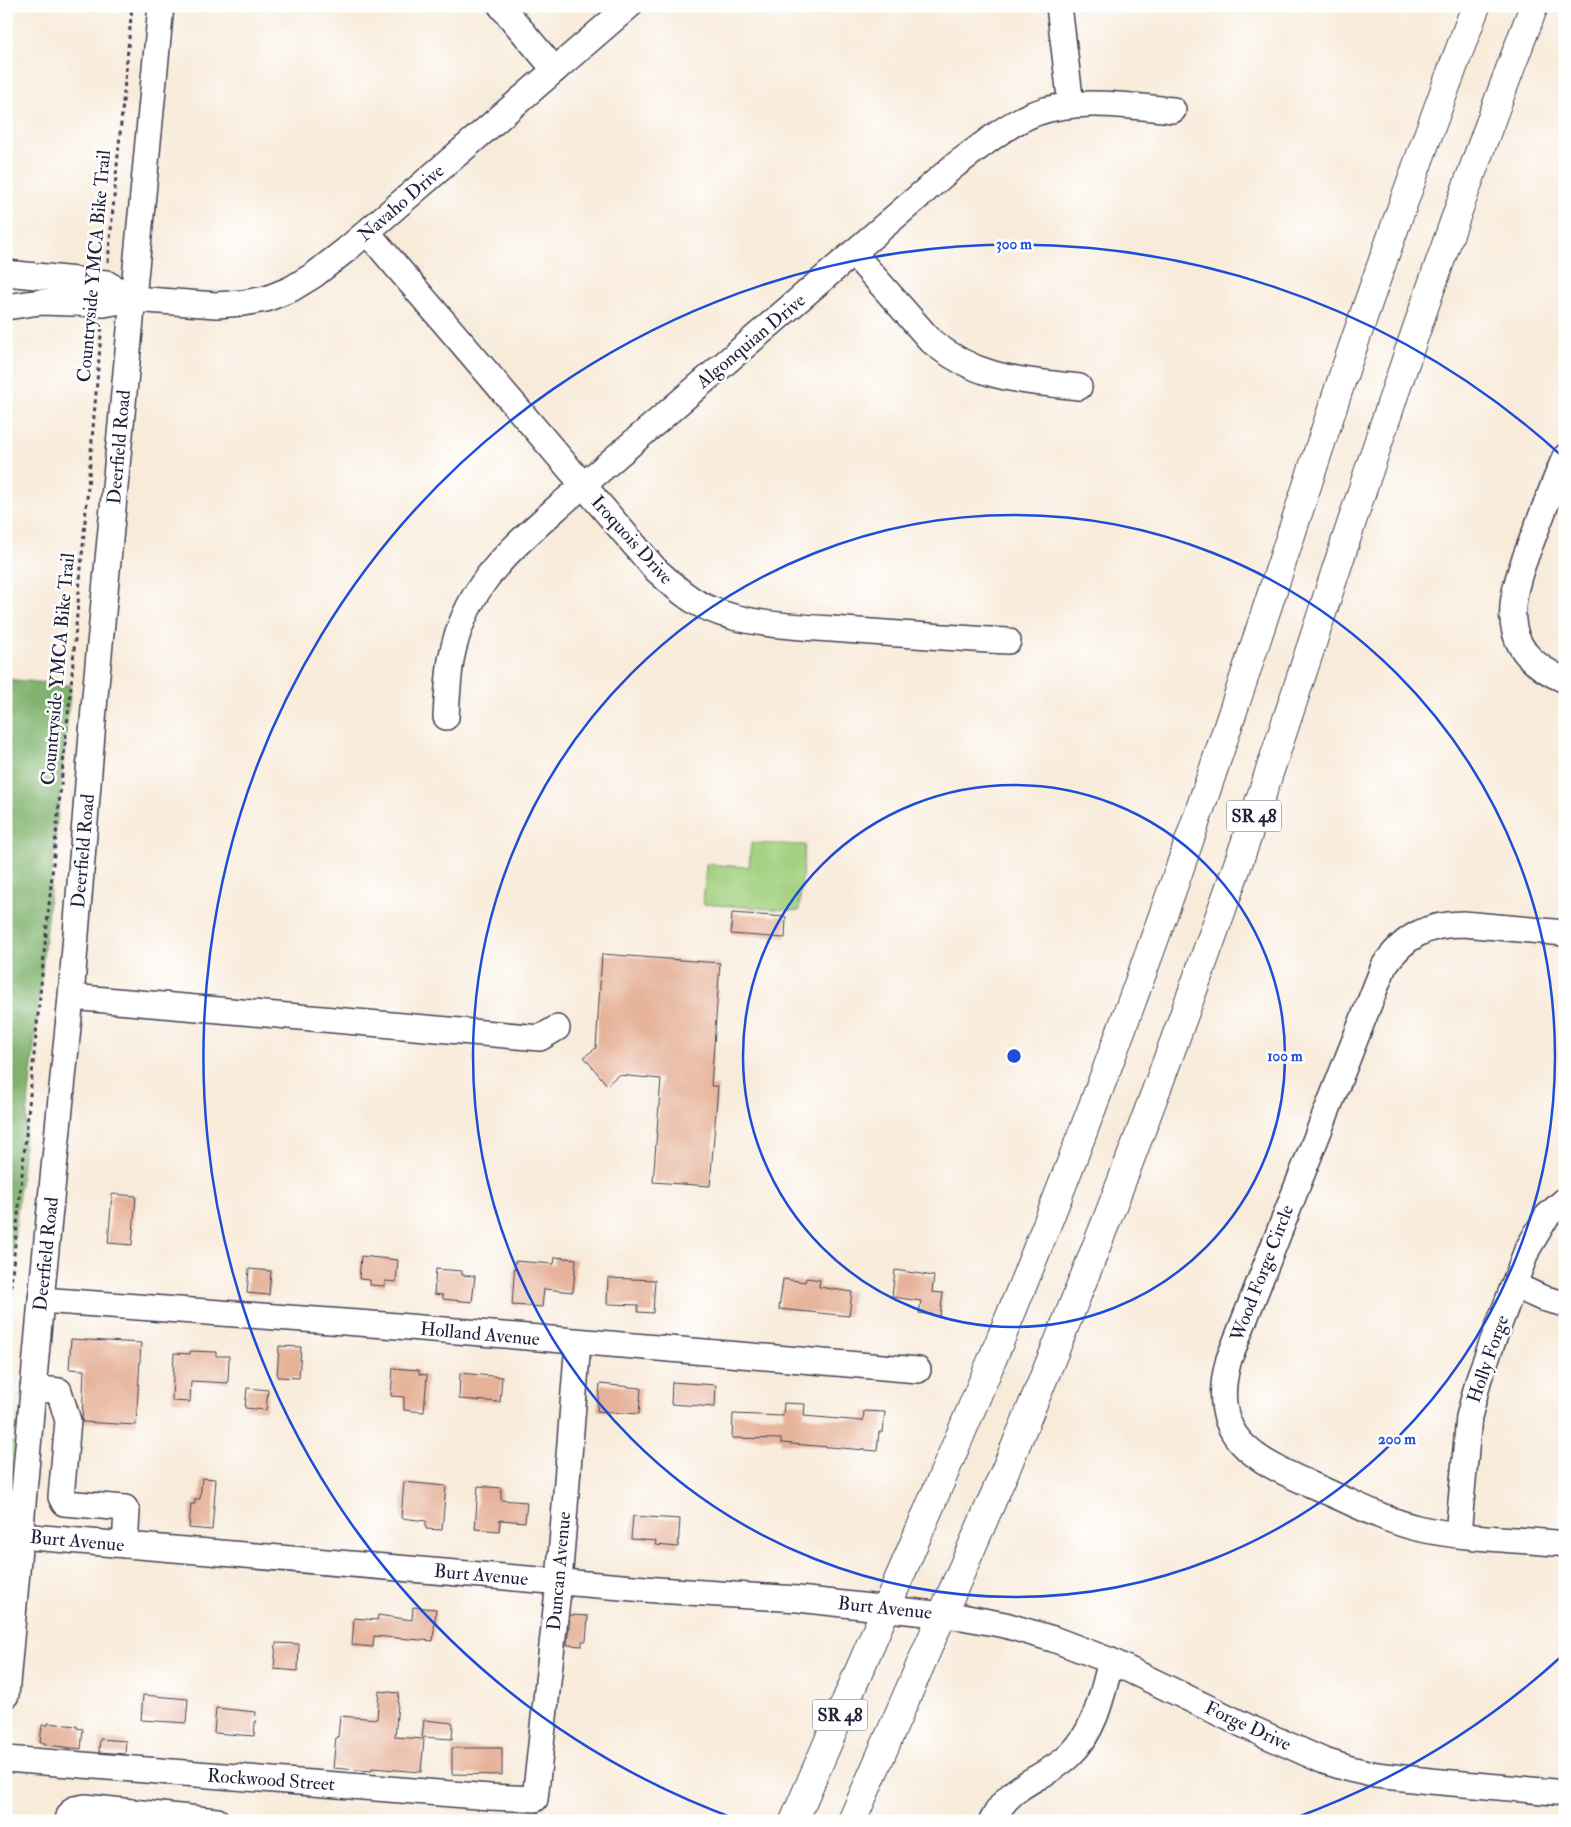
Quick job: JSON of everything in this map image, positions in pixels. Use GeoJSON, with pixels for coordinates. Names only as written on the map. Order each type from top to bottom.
{"type":"FeatureCollection","features":[{"type":"Feature","properties":{"kind":"highway","name":"SR 48"},"geometry":{"type":"LineString","coordinates":[[794,1821],[887,1608],[1016,1302],[1122,1026],[1178,874],[1236,704],[1352,351],[1429,131],[1476,6]]}},
{"type":"Feature","properties":{"kind":"highway","name":"SR 48"},"geometry":{"type":"LineString","coordinates":[[852,1821],[1007,1465],[1048,1367],[1143,1126],[1271,769],[1380,435],[1457,214],[1534,6]]}},
{"type":"Feature","properties":{"kind":"street","name":"Deerfield Road"},"geometry":{"type":"LineString","coordinates":[[6,1695],[13,1537],[34,1388],[71,996],[95,696],[161,6]]}},
{"type":"Feature","properties":{"kind":"street"},"geometry":{"type":"LineString","coordinates":[[501,6],[555,70]]}},
{"type":"Feature","properties":{"kind":"street","name":"Navaho Drive"},"geometry":{"type":"LineString","coordinates":[[133,299],[216,305],[243,304],[266,299],[291,289],[314,275],[367,232],[629,6]]}},
{"type":"Feature","properties":{"kind":"street"},"geometry":{"type":"LineString","coordinates":[[1059,6],[1071,105]]}},
{"type":"Feature","properties":{"kind":"street","name":"Algonquian Drive"},"geometry":{"type":"LineString","coordinates":[[446,717],[450,672],[458,632],[468,607],[482,583],[518,543],[954,166],[998,133],[1034,114],[1071,105],[1101,104],[1173,110]]}},
{"type":"Feature","properties":{"kind":"street","name":"Iroquois Drive"},"geometry":{"type":"LineString","coordinates":[[367,232],[655,569],[675,588],[710,609],[735,618],[802,627],[1008,641]]}},
{"type":"Feature","properties":{"kind":"street"},"geometry":{"type":"LineString","coordinates":[[854,254],[910,319],[931,341],[952,357],[981,371],[1008,378],[1079,387]]}},
{"type":"Feature","properties":{"kind":"street"},"geometry":{"type":"LineString","coordinates":[[6,273],[133,299]]}},
{"type":"Feature","properties":{"kind":"street"},"geometry":{"type":"LineString","coordinates":[[6,307],[105,293]]}},
{"type":"Feature","properties":{"kind":"street"},"geometry":{"type":"LineString","coordinates":[[1565,457],[1519,572],[1512,612],[1517,639],[1524,651],[1532,661],[1543,669],[1565,680]]}},
{"type":"Feature","properties":{"kind":"street","name":"Wood Forge Circle"},"geometry":{"type":"LineString","coordinates":[[1565,933],[1450,924],[1424,930],[1412,937],[1391,955],[1384,966],[1320,1125],[1225,1372],[1223,1399],[1228,1419],[1236,1437],[1255,1457],[1404,1524],[1417,1528],[1458,1534],[1565,1544]]}},
{"type":"Feature","properties":{"kind":"street"},"geometry":{"type":"LineString","coordinates":[[71,996],[540,1038],[557,1028]]}},
{"type":"Feature","properties":{"kind":"street","name":"Holly Forge"},"geometry":{"type":"LineString","coordinates":[[1458,1534],[1469,1417],[1479,1378],[1527,1250],[1547,1216],[1565,1200]]}},
{"type":"Feature","properties":{"kind":"street"},"geometry":{"type":"LineString","coordinates":[[1514,1285],[1542,1298],[1565,1304]]}},
{"type":"Feature","properties":{"kind":"street","name":"Holland Avenue"},"geometry":{"type":"LineString","coordinates":[[41,1300],[394,1326],[918,1370]]}},
{"type":"Feature","properties":{"kind":"street","name":"Duncan Avenue"},"geometry":{"type":"LineString","coordinates":[[536,1799],[559,1582],[578,1342]]}},
{"type":"Feature","properties":{"kind":"street"},"geometry":{"type":"LineString","coordinates":[[34,1388],[59,1391],[68,1421],[61,1497],[64,1503],[125,1508],[127,1512],[125,1545]]}},
{"type":"Feature","properties":{"kind":"street","name":"Burt Avenue"},"geometry":{"type":"LineString","coordinates":[[13,1537],[559,1582],[798,1599],[942,1614]]}},
{"type":"Feature","properties":{"kind":"street","name":"Forge Drive"},"geometry":{"type":"LineString","coordinates":[[942,1614],[1004,1625],[1052,1639],[1110,1661],[1250,1728],[1324,1761],[1350,1770],[1430,1781],[1565,1793]]}},
{"type":"Feature","properties":{"kind":"street"},"geometry":{"type":"LineString","coordinates":[[992,1821],[996,1812],[1014,1791],[1061,1763],[1071,1754],[1088,1732],[1094,1719],[1110,1661]]}},
{"type":"Feature","properties":{"kind":"street","name":"Rockwood Street"},"geometry":{"type":"LineString","coordinates":[[6,1759],[536,1799]]}},
{"type":"Feature","properties":{"kind":"street"},"geometry":{"type":"LineString","coordinates":[[68,1821],[74,1809],[85,1807],[217,1821]]}},
{"type":"Feature","properties":{"kind":"path","name":"Countryside YMCA Bike Trail"},"geometry":{"type":"LineString","coordinates":[[6,1335],[72,685],[105,293],[132,6]]}},
{"type":"Feature","properties":{"kind":"green space"},"geometry":{"type":"Polygon","coordinates":[[[6,679],[71,685],[6,1321],[6,679]]]}},
{"type":"Feature","properties":{"kind":"green space"},"geometry":{"type":"Polygon","coordinates":[[[751,843],[805,845],[799,911],[703,904],[706,864],[749,867],[751,843]]]}},
{"type":"Feature","properties":{"kind":"green space"},"geometry":{"type":"Polygon","coordinates":[[[6,1441],[29,1443],[6,1695],[6,1441]]]}},
{"type":"Feature","properties":{"kind":"building"},"geometry":{"type":"Polygon","coordinates":[[[732,913],[786,917],[785,938],[731,934],[732,913]]]}},
{"type":"Feature","properties":{"kind":"building"},"geometry":{"type":"Polygon","coordinates":[[[602,954],[720,963],[711,1086],[718,1086],[710,1186],[653,1182],[661,1079],[618,1075],[607,1085],[584,1057],[596,1048],[602,954]]]}},
{"type":"Feature","properties":{"kind":"building"},"geometry":{"type":"Polygon","coordinates":[[[112,1194],[136,1196],[132,1245],[108,1243],[112,1194]]]}},
{"type":"Feature","properties":{"kind":"building"},"geometry":{"type":"Polygon","coordinates":[[[361,1256],[398,1260],[396,1282],[385,1281],[385,1286],[370,1285],[370,1280],[359,1279],[361,1256]]]}},
{"type":"Feature","properties":{"kind":"building"},"geometry":{"type":"Polygon","coordinates":[[[555,1257],[576,1259],[573,1292],[544,1289],[542,1307],[512,1305],[515,1261],[554,1264],[555,1257]]]}},
{"type":"Feature","properties":{"kind":"building"},"geometry":{"type":"Polygon","coordinates":[[[249,1269],[271,1271],[269,1295],[247,1293],[249,1269]]]}},
{"type":"Feature","properties":{"kind":"building"},"geometry":{"type":"Polygon","coordinates":[[[436,1269],[462,1271],[462,1275],[475,1276],[472,1302],[443,1299],[443,1295],[434,1294],[436,1269]]]}},
{"type":"Feature","properties":{"kind":"building"},"geometry":{"type":"Polygon","coordinates":[[[895,1270],[934,1276],[932,1292],[943,1293],[940,1316],[919,1313],[921,1301],[892,1297],[895,1270]]]}},
{"type":"Feature","properties":{"kind":"building"},"geometry":{"type":"Polygon","coordinates":[[[608,1278],[655,1280],[653,1313],[638,1312],[638,1305],[607,1304],[608,1278]]]}},
{"type":"Feature","properties":{"kind":"building"},"geometry":{"type":"Polygon","coordinates":[[[806,1278],[820,1280],[819,1287],[852,1292],[849,1316],[779,1309],[783,1279],[805,1282],[806,1278]]]}},
{"type":"Feature","properties":{"kind":"building"},"geometry":{"type":"Polygon","coordinates":[[[71,1339],[141,1343],[136,1425],[82,1422],[84,1370],[69,1369],[71,1339]]]}},
{"type":"Feature","properties":{"kind":"building"},"geometry":{"type":"Polygon","coordinates":[[[279,1346],[301,1347],[299,1378],[277,1377],[279,1346]]]}},
{"type":"Feature","properties":{"kind":"building"},"geometry":{"type":"Polygon","coordinates":[[[190,1351],[216,1352],[216,1356],[229,1356],[228,1383],[191,1381],[190,1402],[172,1401],[174,1353],[190,1354],[190,1351]]]}},
{"type":"Feature","properties":{"kind":"building"},"geometry":{"type":"Polygon","coordinates":[[[393,1368],[419,1370],[419,1374],[427,1375],[424,1412],[404,1410],[404,1397],[391,1396],[393,1368]]]}},
{"type":"Feature","properties":{"kind":"building"},"geometry":{"type":"Polygon","coordinates":[[[460,1373],[502,1377],[500,1402],[459,1399],[460,1373]]]}},
{"type":"Feature","properties":{"kind":"building"},"geometry":{"type":"Polygon","coordinates":[[[672,1382],[716,1385],[715,1407],[671,1404],[672,1382]]]}},
{"type":"Feature","properties":{"kind":"building"},"geometry":{"type":"Polygon","coordinates":[[[600,1384],[641,1388],[639,1414],[597,1411],[600,1384]]]}},
{"type":"Feature","properties":{"kind":"building"},"geometry":{"type":"Polygon","coordinates":[[[247,1388],[268,1390],[266,1410],[245,1408],[247,1388]]]}},
{"type":"Feature","properties":{"kind":"building"},"geometry":{"type":"Polygon","coordinates":[[[784,1403],[805,1404],[804,1416],[863,1421],[864,1411],[885,1412],[883,1432],[879,1432],[877,1451],[781,1443],[781,1439],[732,1438],[733,1414],[783,1416],[784,1403]]]}},
{"type":"Feature","properties":{"kind":"building"},"geometry":{"type":"Polygon","coordinates":[[[202,1478],[216,1479],[212,1530],[189,1528],[191,1504],[195,1504],[195,1499],[200,1499],[202,1478]]]}},
{"type":"Feature","properties":{"kind":"building"},"geometry":{"type":"Polygon","coordinates":[[[404,1482],[446,1486],[442,1530],[426,1529],[426,1521],[401,1518],[404,1482]]]}},
{"type":"Feature","properties":{"kind":"building"},"geometry":{"type":"Polygon","coordinates":[[[478,1486],[501,1488],[501,1500],[527,1502],[525,1522],[500,1520],[499,1531],[475,1529],[478,1486]]]}},
{"type":"Feature","properties":{"kind":"building"},"geometry":{"type":"Polygon","coordinates":[[[633,1516],[680,1519],[678,1547],[655,1545],[656,1541],[631,1539],[633,1516]]]}},
{"type":"Feature","properties":{"kind":"building"},"geometry":{"type":"Polygon","coordinates":[[[413,1607],[436,1609],[433,1641],[374,1636],[373,1647],[352,1645],[354,1618],[377,1620],[378,1615],[412,1620],[413,1607]]]}},
{"type":"Feature","properties":{"kind":"building"},"geometry":{"type":"Polygon","coordinates":[[[570,1615],[588,1616],[586,1641],[582,1641],[582,1646],[567,1645],[570,1615]]]}},
{"type":"Feature","properties":{"kind":"building"},"geometry":{"type":"Polygon","coordinates":[[[276,1643],[299,1644],[298,1671],[274,1669],[276,1643]]]}},
{"type":"Feature","properties":{"kind":"building"},"geometry":{"type":"Polygon","coordinates":[[[379,1691],[399,1693],[395,1737],[424,1739],[421,1772],[372,1768],[372,1771],[333,1768],[340,1716],[377,1719],[379,1691]]]}},
{"type":"Feature","properties":{"kind":"building"},"geometry":{"type":"Polygon","coordinates":[[[143,1695],[188,1699],[186,1723],[141,1720],[143,1695]]]}},
{"type":"Feature","properties":{"kind":"building"},"geometry":{"type":"Polygon","coordinates":[[[216,1708],[256,1712],[254,1736],[214,1733],[216,1708]]]}},
{"type":"Feature","properties":{"kind":"building"},"geometry":{"type":"Polygon","coordinates":[[[424,1720],[453,1723],[452,1739],[422,1737],[424,1720]]]}},
{"type":"Feature","properties":{"kind":"building"},"geometry":{"type":"Polygon","coordinates":[[[48,1723],[77,1726],[77,1728],[83,1729],[81,1749],[40,1743],[42,1725],[48,1725],[48,1723]]]}},
{"type":"Feature","properties":{"kind":"building"},"geometry":{"type":"Polygon","coordinates":[[[100,1739],[126,1741],[125,1754],[99,1752],[100,1739]]]}},
{"type":"Feature","properties":{"kind":"building"},"geometry":{"type":"Polygon","coordinates":[[[452,1748],[502,1748],[502,1775],[452,1774],[452,1748]]]}}]}
